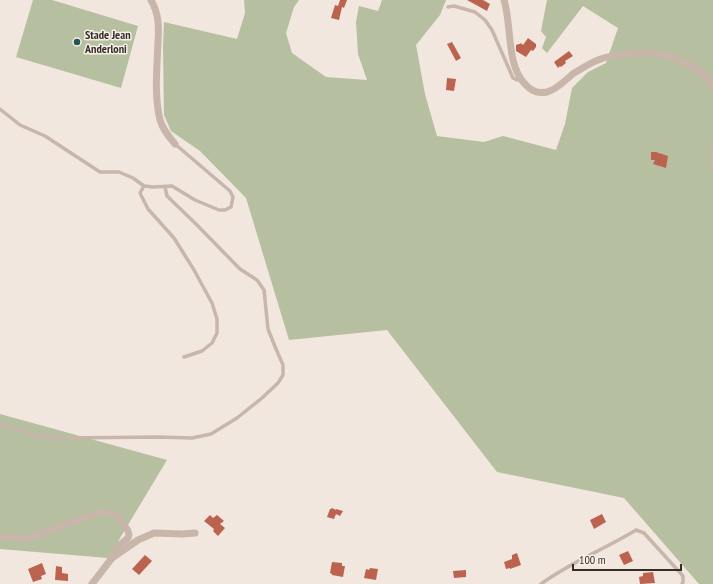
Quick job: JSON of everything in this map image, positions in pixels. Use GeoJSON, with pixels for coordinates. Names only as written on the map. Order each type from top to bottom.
{"type":"FeatureCollection","features":[{"type":"Feature","properties":{"kind":"street"},"geometry":{"type":"LineString","coordinates":[[152,0],[158,17],[159,29],[156,93],[160,121],[166,134],[175,144]]}},
{"type":"Feature","properties":{"kind":"street"},"geometry":{"type":"LineString","coordinates":[[504,0],[514,65],[520,79],[536,93],[554,89],[574,74],[598,60],[615,55],[640,53],[657,53],[677,59],[696,69],[710,81],[713,88]]}},
{"type":"Feature","properties":{"kind":"street"},"geometry":{"type":"LineString","coordinates":[[0,537],[29,538],[101,512],[113,514],[119,517],[128,531],[128,538],[116,548],[112,558],[92,584]]}},
{"type":"Feature","properties":{"kind":"street"},"geometry":{"type":"LineString","coordinates":[[112,558],[138,540],[154,533],[195,533]]}},
{"type":"Feature","properties":{"kind":"lane"},"geometry":{"type":"LineString","coordinates":[[448,7],[454,6],[475,12],[485,20],[492,30],[513,78],[517,80],[520,79]]}},
{"type":"Feature","properties":{"kind":"lane"},"geometry":{"type":"LineString","coordinates":[[0,109],[20,125],[45,136],[100,172],[119,172],[133,178],[144,186],[172,186],[195,200],[219,210],[225,210],[231,207],[233,198],[230,191],[175,144]]}},
{"type":"Feature","properties":{"kind":"lane"},"geometry":{"type":"LineString","coordinates":[[713,146],[713,170]]}},
{"type":"Feature","properties":{"kind":"lane"},"geometry":{"type":"LineString","coordinates":[[144,186],[140,194],[148,209],[174,238],[212,303],[217,319],[217,333],[212,343],[202,351],[184,357]]}},
{"type":"Feature","properties":{"kind":"lane"},"geometry":{"type":"LineString","coordinates":[[0,426],[10,427],[37,436],[61,438],[192,438],[211,434],[237,418],[278,383],[283,375],[283,365],[268,329],[264,290],[258,280],[240,269],[167,196],[165,187]]}},
{"type":"Feature","properties":{"kind":"lane"},"geometry":{"type":"LineString","coordinates":[[541,584],[577,561],[636,530],[644,533],[683,576],[682,584]]}},
{"type":"Feature","properties":{"kind":"green space","name":"Stade Jean Anderloni"},"geometry":{"type":"Polygon","coordinates":[[[33,0],[52,0],[138,26],[121,88],[16,57],[33,0]]]}},
{"type":"Feature","properties":{"kind":"green space"},"geometry":{"type":"Polygon","coordinates":[[[244,0],[299,0],[294,7],[286,33],[292,53],[326,77],[367,80],[358,54],[356,22],[359,6],[378,11],[382,0],[446,0],[440,15],[416,45],[425,94],[437,136],[484,142],[503,136],[556,150],[565,124],[572,88],[588,72],[606,63],[618,28],[583,6],[547,53],[542,48],[546,37],[541,31],[547,0],[713,0],[713,584],[699,584],[624,498],[497,472],[387,330],[289,340],[246,198],[200,151],[171,131],[164,115],[164,22],[237,39],[245,13],[244,0]]]}},
{"type":"Feature","properties":{"kind":"green space"},"geometry":{"type":"Polygon","coordinates":[[[0,414],[167,460],[108,558],[0,549],[0,414]]]}},
{"type":"Feature","properties":{"kind":"building"},"geometry":{"type":"Polygon","coordinates":[[[340,0],[347,0],[344,8],[342,7],[339,20],[331,18],[335,5],[338,6],[340,0]]]}},
{"type":"Feature","properties":{"kind":"building"},"geometry":{"type":"Polygon","coordinates":[[[467,0],[483,0],[490,4],[487,11],[467,0]]]}},
{"type":"Feature","properties":{"kind":"building"},"geometry":{"type":"Polygon","coordinates":[[[528,38],[536,44],[536,47],[533,51],[531,50],[526,57],[516,51],[516,45],[521,43],[523,45],[528,38]]]}},
{"type":"Feature","properties":{"kind":"building"},"geometry":{"type":"Polygon","coordinates":[[[452,42],[461,58],[456,61],[447,44],[452,42]]]}},
{"type":"Feature","properties":{"kind":"building"},"geometry":{"type":"Polygon","coordinates":[[[569,51],[573,56],[558,68],[554,62],[569,51]]]}},
{"type":"Feature","properties":{"kind":"building"},"geometry":{"type":"Polygon","coordinates":[[[447,78],[456,79],[454,91],[446,90],[447,78]]]}},
{"type":"Feature","properties":{"kind":"building"},"geometry":{"type":"Polygon","coordinates":[[[651,152],[668,156],[666,168],[653,164],[655,160],[651,160],[651,152]]]}},
{"type":"Feature","properties":{"kind":"building"},"geometry":{"type":"Polygon","coordinates":[[[332,508],[343,511],[340,516],[336,514],[334,519],[327,517],[330,509],[332,508]]]}},
{"type":"Feature","properties":{"kind":"building"},"geometry":{"type":"Polygon","coordinates":[[[602,514],[606,522],[594,529],[590,520],[602,514]]]}},
{"type":"Feature","properties":{"kind":"building"},"geometry":{"type":"Polygon","coordinates":[[[210,515],[213,518],[217,515],[224,521],[220,524],[225,528],[218,536],[213,531],[214,529],[204,521],[210,515]]]}},
{"type":"Feature","properties":{"kind":"building"},"geometry":{"type":"Polygon","coordinates":[[[628,551],[633,561],[624,565],[619,555],[628,551]]]}},
{"type":"Feature","properties":{"kind":"building"},"geometry":{"type":"Polygon","coordinates":[[[517,553],[521,565],[506,569],[504,562],[512,559],[512,555],[517,553]]]}},
{"type":"Feature","properties":{"kind":"building"},"geometry":{"type":"Polygon","coordinates":[[[145,555],[152,561],[139,575],[132,569],[145,555]]]}},
{"type":"Feature","properties":{"kind":"building"},"geometry":{"type":"Polygon","coordinates":[[[332,562],[342,563],[342,566],[345,566],[343,577],[332,575],[330,573],[332,562]]]}},
{"type":"Feature","properties":{"kind":"building"},"geometry":{"type":"Polygon","coordinates":[[[42,563],[46,574],[41,576],[42,579],[33,582],[28,569],[42,563]]]}},
{"type":"Feature","properties":{"kind":"building"},"geometry":{"type":"Polygon","coordinates":[[[56,566],[62,567],[62,573],[68,574],[68,581],[55,580],[56,566]]]}},
{"type":"Feature","properties":{"kind":"building"},"geometry":{"type":"Polygon","coordinates":[[[370,568],[378,569],[376,580],[364,578],[366,569],[369,570],[370,568]]]}},
{"type":"Feature","properties":{"kind":"building"},"geometry":{"type":"Polygon","coordinates":[[[466,570],[466,577],[454,578],[453,571],[466,570]]]}},
{"type":"Feature","properties":{"kind":"building"},"geometry":{"type":"Polygon","coordinates":[[[653,572],[655,583],[640,584],[639,577],[643,576],[643,573],[653,572]]]}},
{"type":"Feature","properties":{"kind":"place","name":"Stade Jean Anderloni"},"geometry":{"type":"Point","coordinates":[77,42]}}]}
